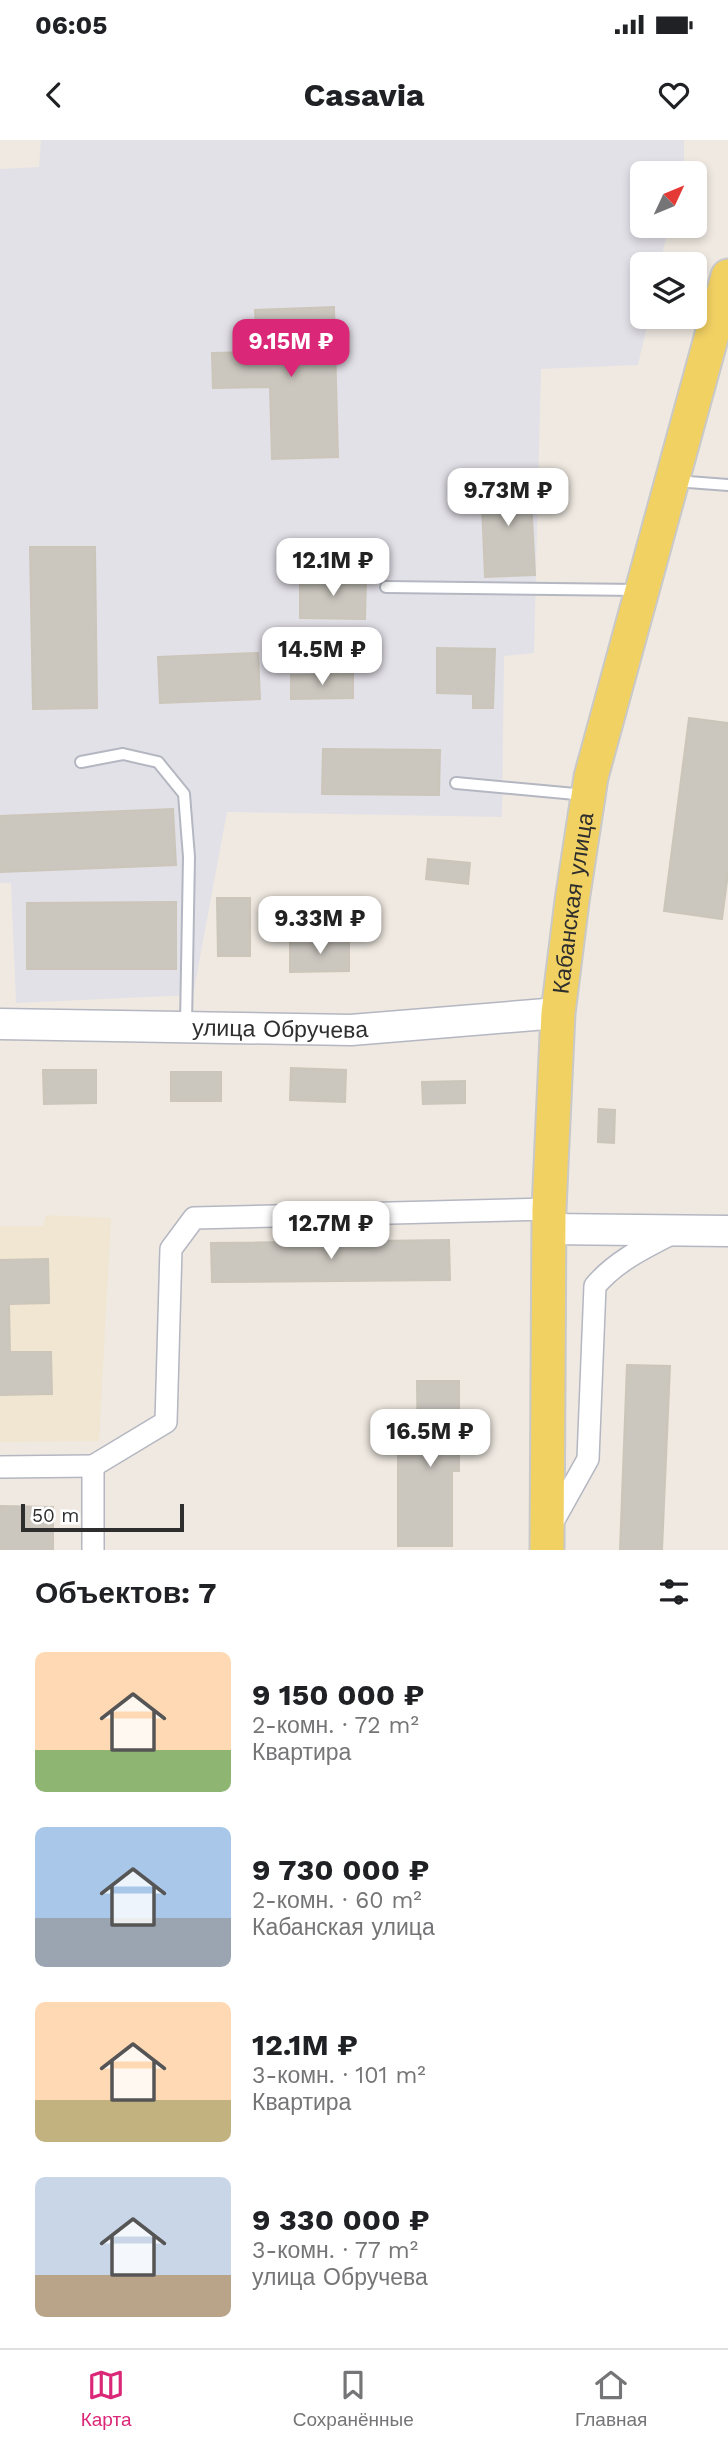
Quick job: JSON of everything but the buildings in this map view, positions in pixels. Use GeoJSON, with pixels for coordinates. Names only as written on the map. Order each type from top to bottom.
{"type":"FeatureCollection","features":[{"type":"Feature","properties":{"kind":"main road","name":"Кабанская улица"},"geometry":{"type":"LineString","coordinates":[[547,1541],[549,1219],[558,1013],[572,901],[591,777],[672,481],[715,340],[728,276]]}},
{"type":"Feature","properties":{"kind":"street","name":"улица Обручева"},"geometry":{"type":"LineString","coordinates":[[0,1024],[351,1030],[558,1013]]}},
{"type":"Feature","properties":{"kind":"street"},"geometry":{"type":"LineString","coordinates":[[0,1466],[93,1466],[166,1422],[172,1249],[194,1218],[549,1219],[678,1230],[728,1231]]}},
{"type":"Feature","properties":{"kind":"street"},"geometry":{"type":"LineString","coordinates":[[547,1541],[587,1459],[595,1286],[609,1270],[633,1253],[678,1230]]}},
{"type":"Feature","properties":{"kind":"street"},"geometry":{"type":"LineString","coordinates":[[92,1549],[93,1466]]}},
{"type":"Feature","properties":{"kind":"lane"},"geometry":{"type":"LineString","coordinates":[[672,481],[728,485]]}},
{"type":"Feature","properties":{"kind":"lane"},"geometry":{"type":"LineString","coordinates":[[386,587],[642,590]]}},
{"type":"Feature","properties":{"kind":"lane"},"geometry":{"type":"LineString","coordinates":[[81,762],[123,754],[158,762],[184,794],[189,858],[186,1027]]}},
{"type":"Feature","properties":{"kind":"lane"},"geometry":{"type":"LineString","coordinates":[[456,783],[588,796]]}},
{"type":"Feature","properties":{"kind":"shaded area"},"geometry":{"type":"Polygon","coordinates":[[[41,140],[684,140],[684,161],[630,161],[630,238],[666,238],[663,252],[630,252],[630,329],[646,329],[638,365],[541,369],[534,653],[504,656],[502,817],[227,812],[193,995],[16,1003],[11,883],[0,883],[0,169],[39,167],[41,140]]]}},
{"type":"Feature","properties":{"kind":"shaded area"},"geometry":{"type":"Polygon","coordinates":[[[46,1215],[111,1218],[99,1441],[0,1442],[0,1226],[43,1226],[46,1215]]]}}]}
